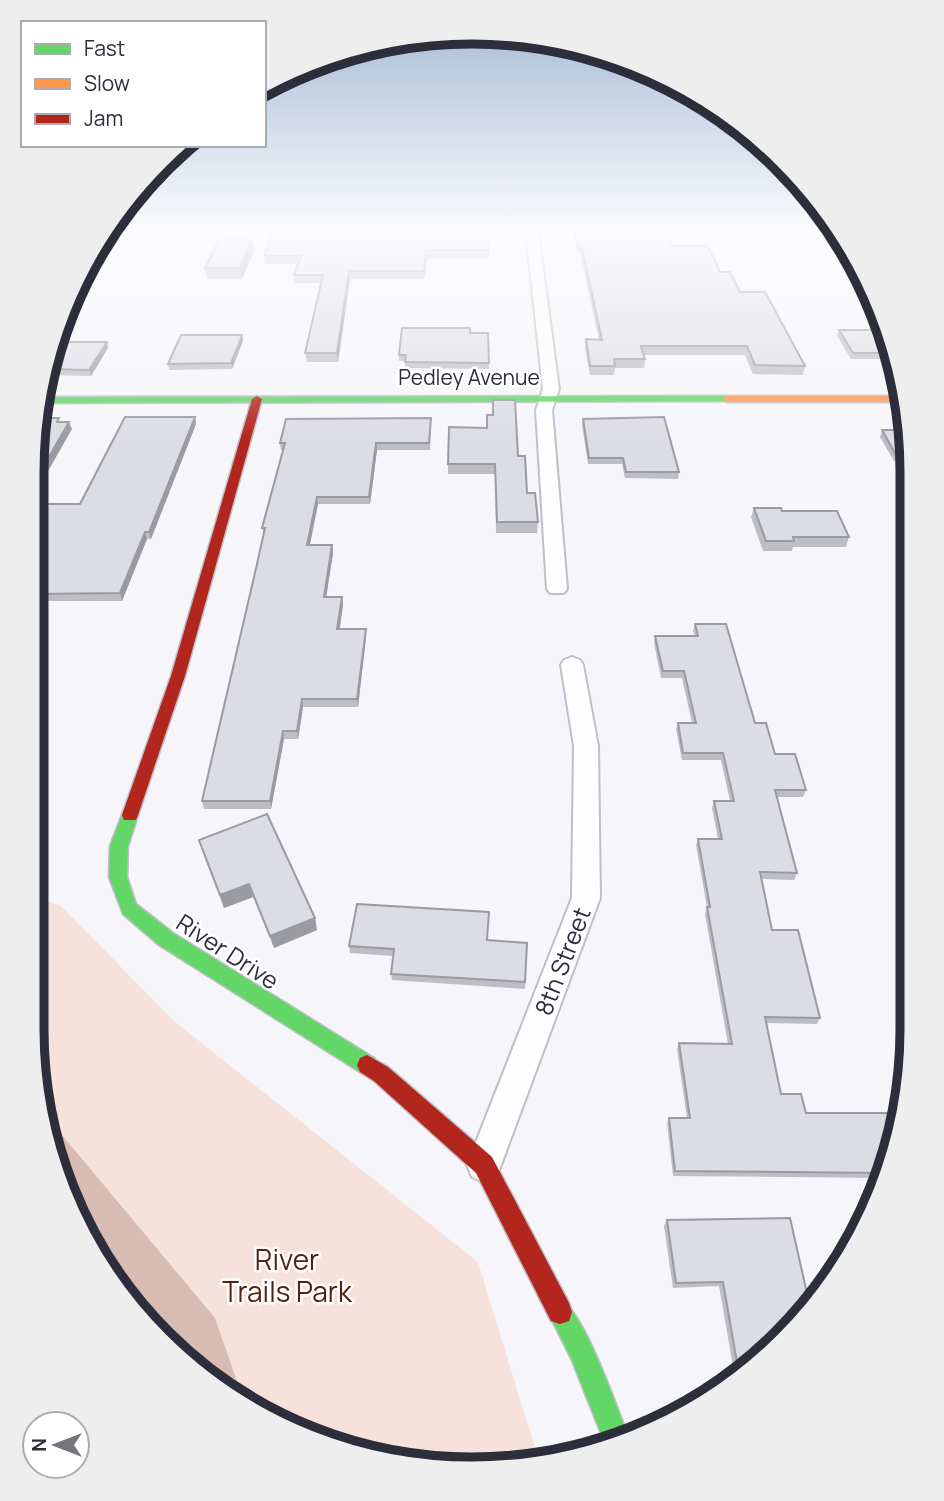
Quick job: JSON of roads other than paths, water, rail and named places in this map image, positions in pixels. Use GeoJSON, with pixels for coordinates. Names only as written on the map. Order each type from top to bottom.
{"type":"FeatureCollection","features":[{"type":"Feature","properties":{"kind":"street"},"geometry":{"type":"LineString","coordinates":[[540,301],[551,389],[544,410],[557,589]]}},
{"type":"Feature","properties":{"kind":"street","name":"River Drive"},"geometry":{"type":"LineString","coordinates":[[257,399],[178,676],[119,846],[118,877],[129,909],[166,939],[381,1074],[484,1165],[581,1351],[614,1433]]}},
{"type":"Feature","properties":{"kind":"street","name":"Pedley Avenue"},"geometry":{"type":"LineString","coordinates":[[50,400],[894,399]]}},
{"type":"Feature","properties":{"kind":"street","name":"8th Street"},"geometry":{"type":"LineString","coordinates":[[484,1165],[586,898],[586,746],[572,665]]}},
{"type":"Feature","properties":{"kind":"park label","name":"River Trails Park"},"geometry":{"type":"Point","coordinates":[287,1275]}}]}
